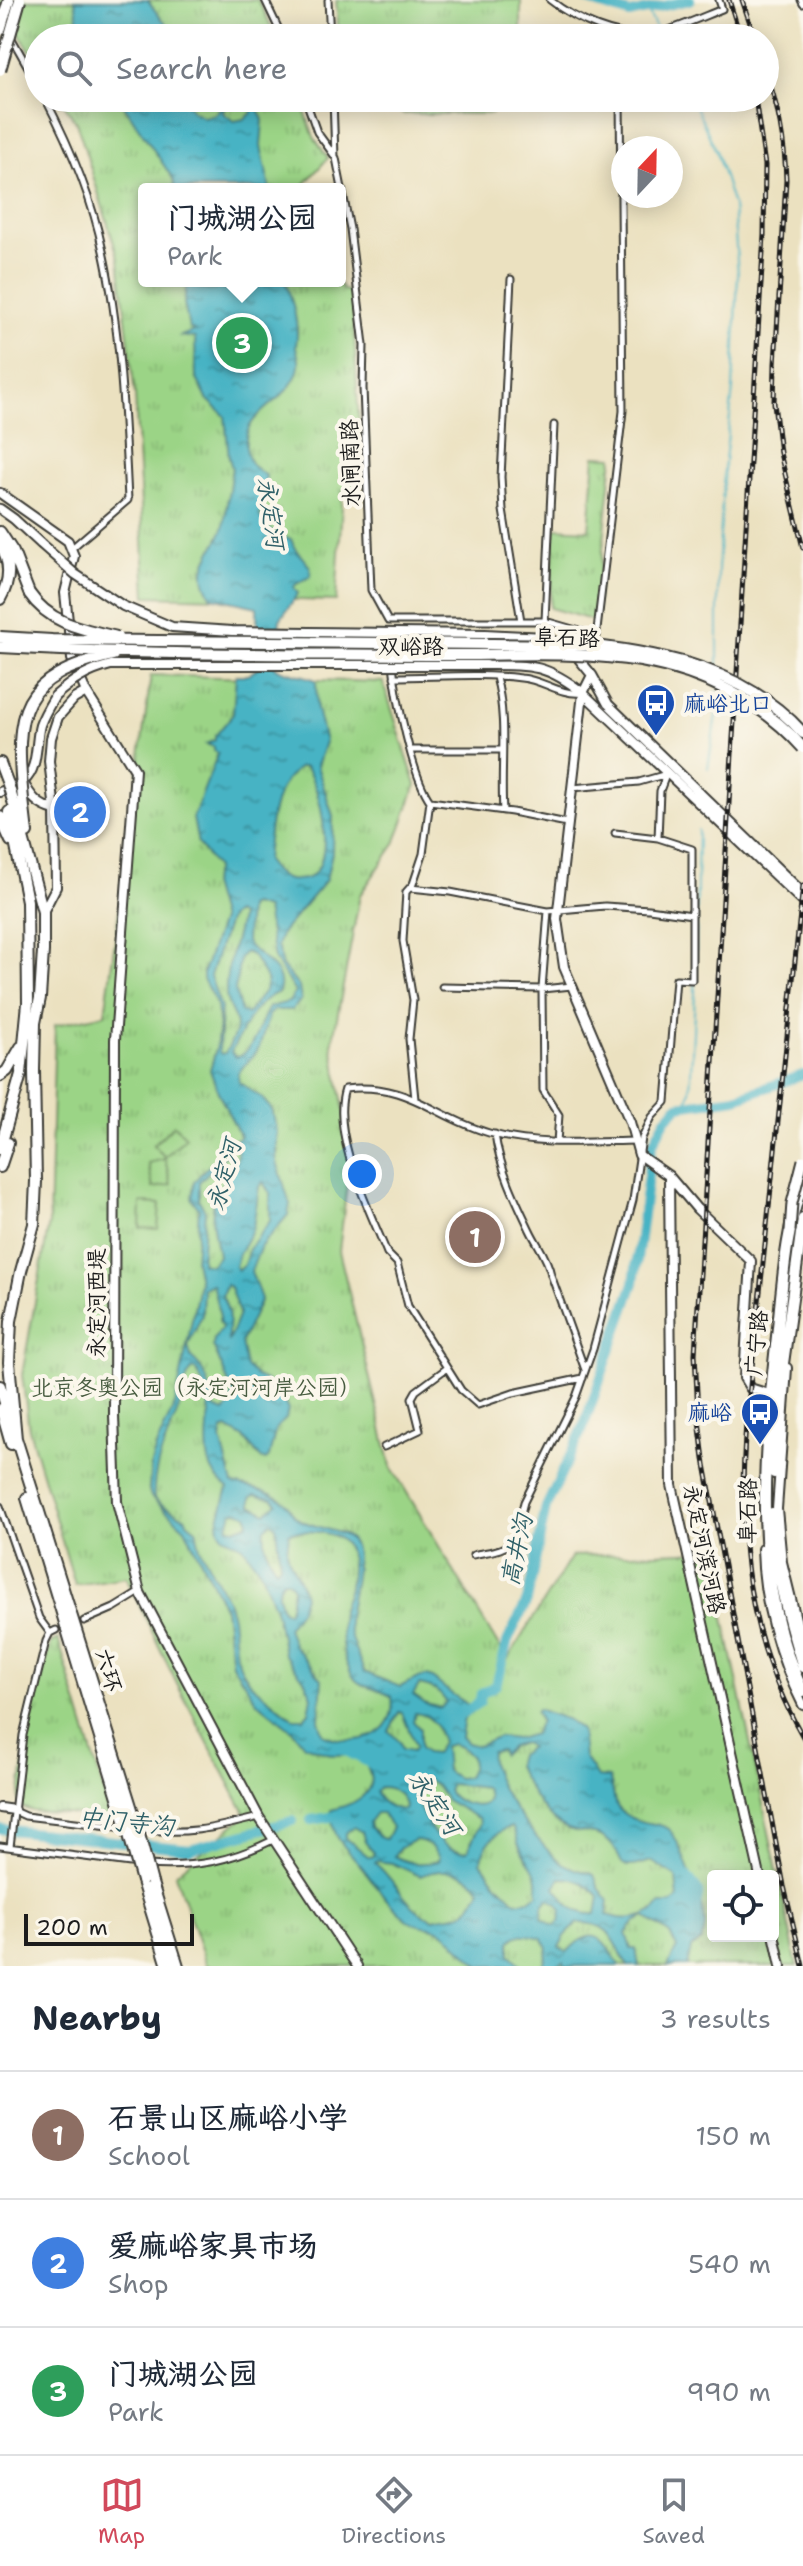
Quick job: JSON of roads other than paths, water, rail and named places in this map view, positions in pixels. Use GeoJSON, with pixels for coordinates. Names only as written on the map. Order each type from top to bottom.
{"type":"FeatureCollection","features":[{"type":"Feature","properties":{"kind":"highway"},"geometry":{"type":"LineString","coordinates":[[0,30],[9,0]]}},
{"type":"Feature","properties":{"kind":"highway"},"geometry":{"type":"LineString","coordinates":[[0,70],[20,0]]}},
{"type":"Feature","properties":{"kind":"highway"},"geometry":{"type":"LineString","coordinates":[[0,532],[13,552],[36,603],[56,619],[70,625],[135,641]]}},
{"type":"Feature","properties":{"kind":"highway"},"geometry":{"type":"LineString","coordinates":[[0,544],[8,560],[9,573],[0,599]]}},
{"type":"Feature","properties":{"kind":"highway"},"geometry":{"type":"LineString","coordinates":[[0,637],[320,642],[382,633]]}},
{"type":"Feature","properties":{"kind":"highway","name":"阜石路"},"geometry":{"type":"LineString","coordinates":[[320,642],[587,645],[643,651],[683,661],[730,680],[758,695],[803,733]]}},
{"type":"Feature","properties":{"kind":"highway"},"geometry":{"type":"LineString","coordinates":[[0,647],[304,654],[392,672]]}},
{"type":"Feature","properties":{"kind":"highway"},"geometry":{"type":"LineString","coordinates":[[0,1149],[21,1074],[28,1003],[25,863],[14,801],[19,742],[27,708],[36,692],[58,672],[128,651]]}},
{"type":"Feature","properties":{"kind":"highway","name":"阜石路"},"geometry":{"type":"LineString","coordinates":[[304,654],[585,656],[640,661],[681,671],[727,689],[788,731],[803,748]]}},
{"type":"Feature","properties":{"kind":"highway"},"geometry":{"type":"LineString","coordinates":[[0,763],[3,785],[14,801],[25,863]]}},
{"type":"Feature","properties":{"kind":"highway"},"geometry":{"type":"LineString","coordinates":[[0,817],[25,863],[43,912],[40,998],[17,1117],[0,1167]]}},
{"type":"Feature","properties":{"kind":"highway"},"geometry":{"type":"LineString","coordinates":[[16,1439],[9,1362],[11,1321],[34,1224],[35,1023]]}},
{"type":"Feature","properties":{"kind":"highway"},"geometry":{"type":"LineString","coordinates":[[0,1076],[7,1071],[24,1042]]}},
{"type":"Feature","properties":{"kind":"highway","name":"阜石路"},"geometry":{"type":"LineString","coordinates":[[803,1183],[790,1231],[769,1407],[765,1539],[776,1616],[803,1691]]}},
{"type":"Feature","properties":{"kind":"highway","name":"阜石路"},"geometry":{"type":"LineString","coordinates":[[803,1221],[777,1407],[772,1509],[775,1563],[786,1614],[803,1667]]}},
{"type":"Feature","properties":{"kind":"highway","name":"六环"},"geometry":{"type":"LineString","coordinates":[[0,1386],[130,1818],[168,1966]]}},
{"type":"Feature","properties":{"kind":"highway","name":"六环"},"geometry":{"type":"LineString","coordinates":[[0,1408],[130,1818]]}},
{"type":"Feature","properties":{"kind":"highway","name":"六环"},"geometry":{"type":"LineString","coordinates":[[147,1882],[178,1966]]}},
{"type":"Feature","properties":{"kind":"main road"},"geometry":{"type":"LineString","coordinates":[[790,1231],[792,1203],[803,1160]]}},
{"type":"Feature","properties":{"kind":"street"},"geometry":{"type":"LineString","coordinates":[[265,0],[276,24]]}},
{"type":"Feature","properties":{"kind":"street"},"geometry":{"type":"LineString","coordinates":[[328,0],[329,24]]}},
{"type":"Feature","properties":{"kind":"street"},"geometry":{"type":"LineString","coordinates":[[550,0],[594,24]]}},
{"type":"Feature","properties":{"kind":"street"},"geometry":{"type":"LineString","coordinates":[[680,24],[722,9],[719,0]]}},
{"type":"Feature","properties":{"kind":"street"},"geometry":{"type":"LineString","coordinates":[[0,19],[24,57]]}},
{"type":"Feature","properties":{"kind":"street"},"geometry":{"type":"LineString","coordinates":[[52,112],[73,156],[103,249],[118,332],[128,500],[72,548]]}},
{"type":"Feature","properties":{"kind":"street","name":"水闸南路"},"geometry":{"type":"LineString","coordinates":[[310,112],[317,132],[336,158],[341,183]]}},
{"type":"Feature","properties":{"kind":"street"},"geometry":{"type":"LineString","coordinates":[[334,112],[336,158]]}},
{"type":"Feature","properties":{"kind":"street"},"geometry":{"type":"LineString","coordinates":[[557,1142],[559,1115],[543,1090],[542,989],[568,823],[583,693],[592,675],[623,411],[620,112]]}},
{"type":"Feature","properties":{"kind":"street","name":"水闸南路"},"geometry":{"type":"LineString","coordinates":[[346,209],[364,345],[371,590],[388,621],[392,672],[423,791],[430,801]]}},
{"type":"Feature","properties":{"kind":"street"},"geometry":{"type":"LineString","coordinates":[[511,279],[501,477],[503,510],[521,621]]}},
{"type":"Feature","properties":{"kind":"street"},"geometry":{"type":"LineString","coordinates":[[545,621],[554,425]]}},
{"type":"Feature","properties":{"kind":"street"},"geometry":{"type":"LineString","coordinates":[[0,493],[68,541],[74,556],[65,593],[67,616],[72,659],[86,692],[74,699],[58,717],[51,738],[49,761],[55,810],[56,887],[43,912]]}},
{"type":"Feature","properties":{"kind":"street"},"geometry":{"type":"LineString","coordinates":[[0,509],[75,574],[123,606],[172,627],[546,637],[573,652],[592,675],[608,704],[803,893]]}},
{"type":"Feature","properties":{"kind":"street"},"geometry":{"type":"LineString","coordinates":[[388,621],[545,621],[597,636]]}},
{"type":"Feature","properties":{"kind":"street","name":"双峪路"},"geometry":{"type":"LineString","coordinates":[[23,781],[34,763],[39,728],[55,696],[81,676],[111,665],[392,672],[486,665],[542,667],[583,693],[803,902]]}},
{"type":"Feature","properties":{"kind":"street"},"geometry":{"type":"LineString","coordinates":[[392,672],[533,679],[566,694],[583,693]]}},
{"type":"Feature","properties":{"kind":"street"},"geometry":{"type":"LineString","coordinates":[[496,677],[502,699],[503,811]]}},
{"type":"Feature","properties":{"kind":"street","name":"永定河西堤"},"geometry":{"type":"LineString","coordinates":[[86,692],[135,770],[115,1040],[114,1415],[117,1502],[140,1592],[260,1817],[357,1966]]}},
{"type":"Feature","properties":{"kind":"street"},"geometry":{"type":"LineString","coordinates":[[411,750],[501,750]]}},
{"type":"Feature","properties":{"kind":"street"},"geometry":{"type":"LineString","coordinates":[[572,788],[639,782],[667,774]]}},
{"type":"Feature","properties":{"kind":"street"},"geometry":{"type":"LineString","coordinates":[[658,838],[660,791],[667,774]]}},
{"type":"Feature","properties":{"kind":"street"},"geometry":{"type":"LineString","coordinates":[[3,785],[23,781],[41,807],[55,810]]}},
{"type":"Feature","properties":{"kind":"street"},"geometry":{"type":"LineString","coordinates":[[415,1099],[409,1039],[413,1000],[403,941],[406,892],[413,884],[423,854],[430,801],[568,823]]}},
{"type":"Feature","properties":{"kind":"street"},"geometry":{"type":"LineString","coordinates":[[473,1555],[500,1551],[514,1541],[524,1502],[583,1378],[633,1200],[642,1138],[652,1117],[666,1102],[676,979],[692,980],[692,849],[658,838],[615,833]]}},
{"type":"Feature","properties":{"kind":"street"},"geometry":{"type":"LineString","coordinates":[[410,888],[553,910],[605,906],[692,915]]}},
{"type":"Feature","properties":{"kind":"street"},"geometry":{"type":"LineString","coordinates":[[553,910],[564,967],[636,1141],[639,1155],[669,1176],[697,1209],[751,1261],[744,1378],[750,1388],[769,1394]]}},
{"type":"Feature","properties":{"kind":"street"},"geometry":{"type":"LineString","coordinates":[[442,987],[542,989],[572,986]]}},
{"type":"Feature","properties":{"kind":"street"},"geometry":{"type":"LineString","coordinates":[[583,1378],[513,1393],[478,1405],[461,1390],[408,1306],[397,1263],[387,1253],[351,1167],[341,1111],[345,1089],[372,1087],[397,1092],[452,1119],[529,1142],[636,1141]]}},
{"type":"Feature","properties":{"kind":"street"},"geometry":{"type":"LineString","coordinates":[[495,1134],[497,1150],[549,1266],[585,1370]]}},
{"type":"Feature","properties":{"kind":"street","name":"广宁路"},"geometry":{"type":"LineString","coordinates":[[803,1172],[784,1250],[769,1394],[762,1514],[763,1565],[772,1621],[791,1681],[803,1705]]}},
{"type":"Feature","properties":{"kind":"street","name":"永定河滨河路"},"geometry":{"type":"LineString","coordinates":[[669,1176],[672,1485],[759,1870]]}},
{"type":"Feature","properties":{"kind":"street","name":"广宁路"},"geometry":{"type":"LineString","coordinates":[[803,1221],[792,1301],[777,1509],[782,1562],[803,1648]]}},
{"type":"Feature","properties":{"kind":"street"},"geometry":{"type":"LineString","coordinates":[[384,1447],[420,1430],[412,1398],[416,1391],[447,1368]]}},
{"type":"Feature","properties":{"kind":"street"},"geometry":{"type":"LineString","coordinates":[[0,1506],[39,1618],[53,1632],[23,1735],[10,1847]]}},
{"type":"Feature","properties":{"kind":"street"},"geometry":{"type":"LineString","coordinates":[[84,1621],[140,1592]]}},
{"type":"Feature","properties":{"kind":"street"},"geometry":{"type":"LineString","coordinates":[[0,1808],[25,1816],[168,1833],[202,1832],[260,1817]]}},
{"type":"Feature","properties":{"kind":"street"},"geometry":{"type":"LineString","coordinates":[[0,1846],[122,1862],[175,1865],[204,1864],[232,1858],[275,1839]]}},
{"type":"Feature","properties":{"kind":"street"},"geometry":{"type":"LineString","coordinates":[[776,1942],[781,1966]]}},
{"type":"Feature","properties":{"kind":"water"},"geometry":{"type":"Polygon","coordinates":[[[75,0],[148,0],[167,24],[79,24],[75,0]]]}},
{"type":"Feature","properties":{"kind":"water"},"geometry":{"type":"Polygon","coordinates":[[[128,112],[194,112],[204,117],[223,112],[234,121],[244,119],[252,112],[259,112],[263,120],[261,146],[269,183],[174,183],[128,112]]]}},
{"type":"Feature","properties":{"kind":"water"},"geometry":{"type":"Polygon","coordinates":[[[186,287],[210,290],[220,287],[287,287],[292,301],[297,328],[298,371],[285,392],[251,424],[246,447],[252,464],[266,475],[259,514],[261,519],[276,534],[291,539],[310,567],[311,576],[295,585],[298,593],[280,620],[275,667],[316,680],[317,709],[325,742],[317,766],[333,816],[332,853],[326,880],[282,932],[277,946],[282,966],[299,987],[301,1000],[292,1010],[274,1010],[269,1015],[259,1048],[238,1073],[239,1082],[262,1098],[272,1110],[277,1130],[277,1162],[290,1204],[288,1215],[261,1246],[251,1271],[261,1299],[241,1342],[246,1367],[278,1388],[288,1410],[286,1419],[276,1428],[266,1460],[244,1438],[227,1428],[223,1430],[221,1440],[233,1484],[274,1495],[285,1502],[297,1518],[346,1536],[352,1542],[356,1563],[348,1626],[364,1672],[400,1687],[424,1676],[433,1679],[471,1708],[473,1711],[464,1718],[461,1737],[467,1743],[478,1746],[499,1737],[517,1739],[534,1734],[540,1721],[535,1712],[537,1709],[568,1720],[581,1730],[584,1757],[597,1777],[609,1778],[619,1808],[634,1819],[669,1829],[678,1845],[696,1889],[705,1925],[701,1941],[691,1948],[687,1966],[668,1966],[677,1948],[670,1934],[645,1917],[635,1922],[626,1933],[631,1949],[636,1949],[639,1966],[628,1966],[605,1930],[578,1923],[559,1947],[567,1952],[592,1936],[603,1943],[620,1966],[565,1966],[564,1962],[556,1966],[543,1966],[548,1948],[542,1938],[524,1935],[510,1942],[510,1954],[522,1966],[480,1966],[441,1930],[414,1924],[402,1916],[343,1845],[333,1827],[331,1810],[353,1802],[367,1791],[370,1775],[367,1765],[359,1754],[333,1755],[304,1745],[293,1731],[257,1702],[232,1664],[225,1609],[185,1528],[151,1497],[151,1464],[175,1405],[199,1281],[195,1260],[199,1209],[192,1199],[194,1182],[225,1154],[229,1143],[240,1136],[210,1070],[219,1024],[217,1006],[203,973],[221,920],[211,884],[216,868],[198,844],[193,818],[218,753],[206,744],[215,740],[233,714],[236,675],[249,675],[258,667],[257,607],[212,597],[206,586],[204,568],[224,525],[232,468],[225,416],[207,399],[196,377],[195,338],[181,336],[194,331],[189,328],[184,303],[186,287]],[[305,767],[290,775],[283,785],[270,822],[266,861],[282,878],[306,879],[317,870],[322,858],[321,807],[305,767]],[[252,905],[248,907],[246,942],[275,970],[280,984],[279,992],[263,1002],[250,1017],[231,1052],[236,1057],[252,1043],[269,1007],[289,1002],[295,992],[274,959],[266,909],[252,905]],[[235,913],[229,918],[210,976],[221,1008],[221,1054],[225,1053],[232,1040],[236,1023],[226,997],[228,969],[240,916],[235,913]],[[245,952],[240,957],[235,991],[241,1012],[247,1014],[265,990],[267,980],[252,955],[245,952]],[[237,1146],[199,1182],[199,1200],[205,1211],[201,1263],[211,1265],[218,1256],[213,1206],[236,1160],[237,1146]],[[263,1182],[259,1187],[253,1228],[235,1266],[238,1270],[270,1221],[270,1194],[263,1182]],[[212,1284],[203,1288],[202,1315],[188,1345],[191,1358],[207,1380],[214,1408],[224,1412],[233,1393],[213,1346],[222,1328],[212,1284]],[[226,1285],[222,1295],[228,1315],[228,1342],[239,1314],[230,1287],[226,1285]],[[193,1369],[187,1378],[158,1464],[154,1498],[186,1518],[196,1529],[200,1548],[227,1600],[236,1656],[252,1685],[293,1718],[304,1718],[309,1712],[312,1696],[304,1679],[284,1654],[276,1612],[261,1572],[243,1546],[223,1536],[219,1529],[218,1522],[228,1488],[211,1469],[207,1444],[210,1414],[197,1371],[193,1369]],[[255,1495],[251,1498],[251,1505],[266,1513],[277,1503],[272,1498],[255,1495]],[[232,1512],[228,1527],[235,1529],[248,1524],[246,1514],[232,1512]],[[271,1523],[265,1528],[265,1544],[276,1569],[280,1565],[276,1526],[271,1523]],[[295,1531],[289,1533],[289,1559],[304,1596],[300,1609],[287,1628],[294,1646],[322,1679],[319,1720],[323,1734],[347,1740],[371,1736],[388,1722],[392,1697],[357,1681],[347,1663],[342,1646],[341,1619],[351,1571],[348,1548],[334,1536],[295,1531]],[[283,1580],[279,1587],[282,1610],[287,1612],[293,1587],[288,1580],[283,1580]],[[419,1685],[413,1695],[426,1704],[441,1708],[446,1702],[438,1692],[419,1685]],[[399,1712],[389,1731],[400,1742],[402,1749],[412,1751],[416,1747],[399,1712]],[[415,1713],[413,1721],[420,1729],[420,1748],[426,1753],[435,1754],[442,1742],[433,1722],[415,1713]],[[523,1743],[511,1747],[502,1755],[501,1750],[491,1752],[492,1764],[515,1810],[559,1861],[594,1875],[609,1901],[607,1915],[636,1918],[660,1904],[671,1904],[678,1899],[676,1877],[651,1861],[624,1865],[604,1838],[568,1829],[551,1818],[516,1766],[519,1755],[530,1747],[523,1743]],[[453,1744],[444,1746],[446,1771],[457,1778],[467,1777],[472,1766],[471,1757],[453,1744]],[[421,1780],[412,1793],[433,1831],[448,1847],[467,1851],[480,1824],[479,1819],[446,1800],[435,1784],[421,1780]],[[451,1784],[448,1791],[459,1801],[475,1806],[482,1805],[488,1797],[485,1788],[451,1784]],[[380,1788],[376,1791],[391,1807],[404,1810],[402,1798],[397,1792],[380,1788]],[[376,1813],[369,1822],[370,1827],[386,1839],[392,1827],[382,1813],[376,1813]],[[353,1827],[346,1833],[346,1838],[372,1857],[374,1853],[362,1832],[353,1827]],[[512,1827],[501,1831],[484,1850],[481,1862],[516,1902],[529,1900],[538,1894],[534,1871],[512,1827]],[[415,1840],[400,1848],[394,1856],[415,1863],[438,1861],[439,1857],[429,1845],[415,1840]],[[376,1861],[416,1909],[434,1919],[463,1913],[481,1890],[469,1878],[454,1872],[437,1871],[420,1876],[392,1863],[376,1861]],[[561,1878],[555,1887],[576,1910],[596,1914],[599,1896],[582,1882],[561,1878]],[[548,1899],[543,1905],[542,1918],[555,1926],[560,1921],[562,1910],[557,1903],[548,1899]]]}},
{"type":"Feature","properties":{"kind":"waterway"},"geometry":{"type":"LineString","coordinates":[[586,0],[630,14],[690,0]]}},
{"type":"Feature","properties":{"kind":"waterway"},"geometry":{"type":"LineString","coordinates":[[647,10],[654,24]]}},
{"type":"Feature","properties":{"kind":"waterway"},"geometry":{"type":"LineString","coordinates":[[698,112],[716,151],[733,206],[738,274],[733,389],[718,569],[718,668]]}},
{"type":"Feature","properties":{"kind":"waterway"},"geometry":{"type":"LineString","coordinates":[[708,768],[717,691]]}},
{"type":"Feature","properties":{"kind":"waterway"},"geometry":{"type":"LineString","coordinates":[[686,1105],[690,1092],[695,993],[698,830]]}},
{"type":"Feature","properties":{"kind":"waterway","name":"高井沟"},"geometry":{"type":"LineString","coordinates":[[461,1714],[480,1702],[481,1694],[496,1685],[508,1640],[527,1601],[546,1507],[583,1428],[634,1283],[652,1145],[665,1120],[678,1106],[736,1098],[803,1075]]}},
{"type":"Feature","properties":{"kind":"waterway","name":"永定河"},"geometry":{"type":"LineString","coordinates":[[342,1749],[374,1765]]}},
{"type":"Feature","properties":{"kind":"waterway","name":"中门寺沟"},"geometry":{"type":"LineString","coordinates":[[311,1820],[345,1815]]}},
{"type":"Feature","properties":{"kind":"waterway","name":"中门寺沟"},"geometry":{"type":"LineString","coordinates":[[0,1829],[190,1849],[292,1821]]}},
{"type":"Feature","properties":{"kind":"waterway","name":"高井沟"},"geometry":{"type":"LineString","coordinates":[[686,1876],[699,1892],[695,1911]]}},
{"type":"Feature","properties":{"kind":"railway"},"geometry":{"type":"LineString","coordinates":[[729,0],[737,24]]}},
{"type":"Feature","properties":{"kind":"railway"},"geometry":{"type":"LineString","coordinates":[[742,0],[750,24]]}},
{"type":"Feature","properties":{"kind":"railway"},"geometry":{"type":"LineString","coordinates":[[757,112],[765,165],[764,235],[695,1354],[704,1459],[784,1886],[803,1966]]}},
{"type":"Feature","properties":{"kind":"railway"},"geometry":{"type":"LineString","coordinates":[[778,112],[786,180],[774,403],[780,453],[803,548]]}},
{"type":"Feature","properties":{"kind":"railway"},"geometry":{"type":"LineString","coordinates":[[803,885],[746,1424],[743,1507],[745,1547],[758,1624],[784,1700],[803,1737]]}},
{"type":"Feature","properties":{"kind":"place","name":"门城湖公园"},"geometry":{"type":"Point","coordinates":[242,343]}},
{"type":"Feature","properties":{"kind":"place","name":"麻峪北口"},"geometry":{"type":"Point","coordinates":[656,737]}},
{"type":"Feature","properties":{"kind":"place","name":"爱麻峪家具市场"},"geometry":{"type":"Point","coordinates":[80,812]}},
{"type":"Feature","properties":{"kind":"place","name":"石景山区麻峪小学"},"geometry":{"type":"Point","coordinates":[475,1237]}},
{"type":"Feature","properties":{"kind":"place","name":"麻峪"},"geometry":{"type":"Point","coordinates":[760,1446]}},
{"type":"Feature","properties":{"kind":"park label","name":"北京冬奥公园（永定河河岸公园）"},"geometry":{"type":"Point","coordinates":[196,1387]}}]}
